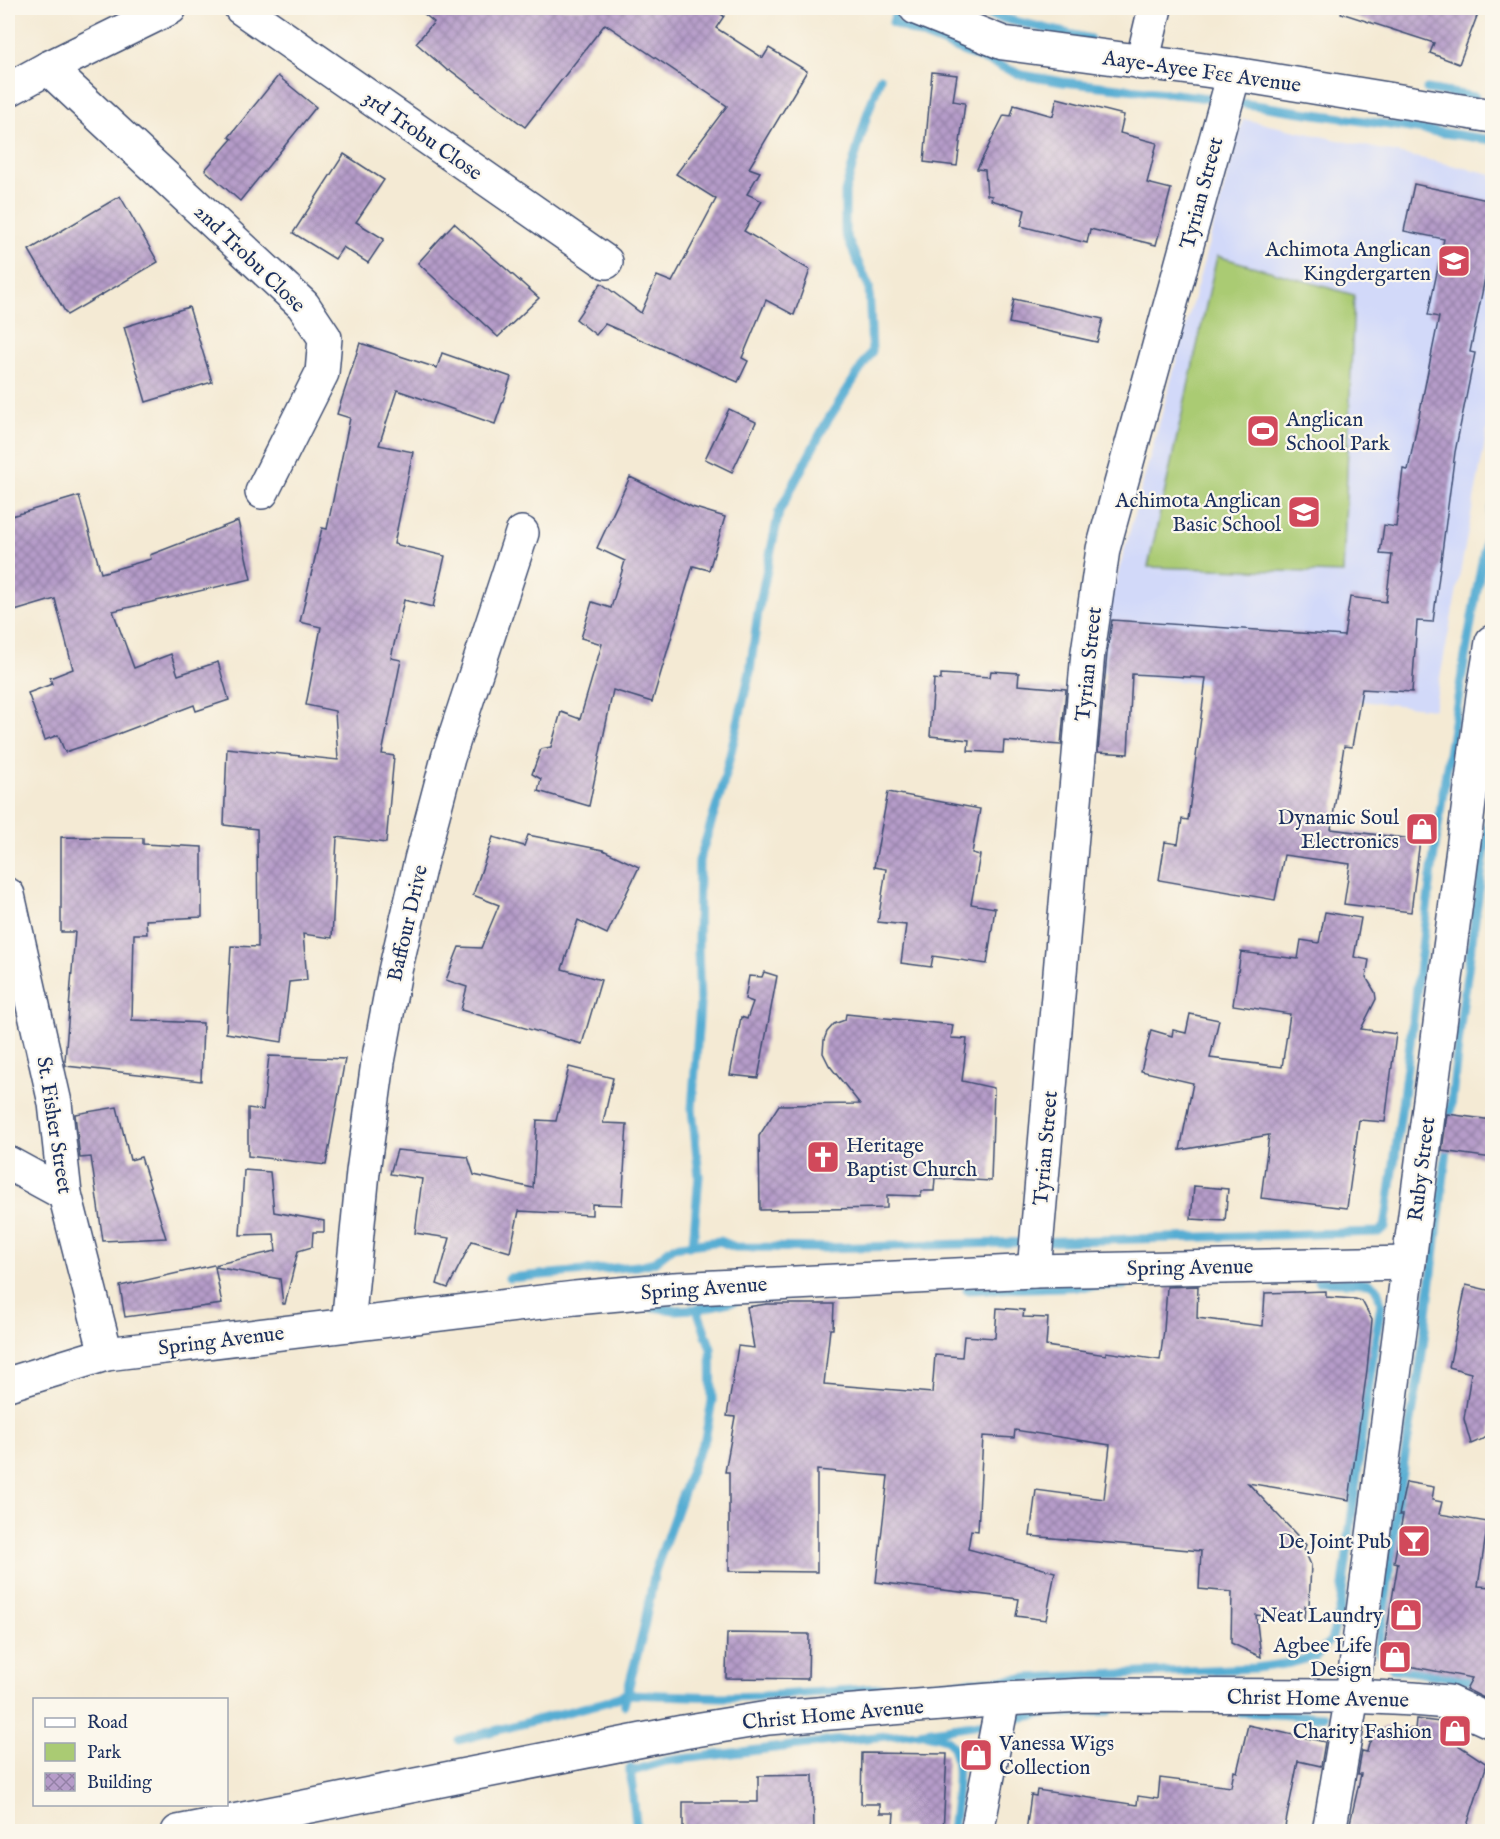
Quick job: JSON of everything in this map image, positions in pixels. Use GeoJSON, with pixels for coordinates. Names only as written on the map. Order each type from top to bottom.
{"type":"FeatureCollection","features":[{"type":"Feature","properties":{"kind":"street"},"geometry":{"type":"LineString","coordinates":[[8,90],[170,8]]}},
{"type":"Feature","properties":{"kind":"street","name":"3rd Trobu Close"},"geometry":{"type":"LineString","coordinates":[[241,8],[606,262]]}},
{"type":"Feature","properties":{"kind":"street","name":"Aaye-Ayee Fɛɛ Avenue"},"geometry":{"type":"LineString","coordinates":[[916,8],[1003,43],[1234,74],[1492,116]]}},
{"type":"Feature","properties":{"kind":"street"},"geometry":{"type":"LineString","coordinates":[[1142,63],[1155,8]]}},
{"type":"Feature","properties":{"kind":"street","name":"2nd Trobu Close"},"geometry":{"type":"LineString","coordinates":[[48,68],[303,305],[325,338],[322,373],[261,492]]}},
{"type":"Feature","properties":{"kind":"street","name":"Tyrian Street"},"geometry":{"type":"LineString","coordinates":[[1034,1271],[1088,652],[1103,549],[1234,74]]}},
{"type":"Feature","properties":{"kind":"street","name":"Baffour Drive"},"geometry":{"type":"LineString","coordinates":[[348,1325],[363,1172],[378,1062],[395,971],[448,758],[522,533]]}},
{"type":"Feature","properties":{"kind":"street","name":"Ruby Street"},"geometry":{"type":"LineString","coordinates":[[1329,1832],[1352,1696],[1492,642]]}},
{"type":"Feature","properties":{"kind":"street","name":"St. Fisher Street"},"geometry":{"type":"LineString","coordinates":[[8,895],[55,1103],[65,1194],[106,1354]]}},
{"type":"Feature","properties":{"kind":"street"},"geometry":{"type":"LineString","coordinates":[[8,1163],[65,1194]]}},
{"type":"Feature","properties":{"kind":"street","name":"Spring Avenue"},"geometry":{"type":"LineString","coordinates":[[8,1384],[106,1354],[575,1298],[674,1289],[1034,1271],[1409,1263]]}},
{"type":"Feature","properties":{"kind":"street","name":"Christ Home Avenue"},"geometry":{"type":"LineString","coordinates":[[178,1832],[317,1818],[683,1732],[768,1718],[1003,1699],[1085,1695],[1352,1696],[1448,1702],[1492,1722]]}},
{"type":"Feature","properties":{"kind":"street"},"geometry":{"type":"LineString","coordinates":[[978,1832],[1003,1699]]}},
{"type":"Feature","properties":{"kind":"shaded area","name":"Achimota Anglican Basic School"},"geometry":{"type":"Polygon","coordinates":[[[1243,119],[1492,174],[1492,406],[1434,709],[1097,672],[1106,617],[1243,119]]]}},
{"type":"Feature","properties":{"kind":"green space","name":"Anglican School Park"},"geometry":{"type":"Polygon","coordinates":[[[1217,256],[1354,295],[1343,573],[1148,567],[1217,256]]]}},
{"type":"Feature","properties":{"kind":"building"},"geometry":{"type":"Polygon","coordinates":[[[417,8],[711,8],[724,16],[716,28],[763,58],[769,48],[807,71],[749,168],[760,172],[747,194],[762,201],[744,231],[810,270],[794,315],[766,300],[742,358],[748,361],[738,382],[605,324],[596,335],[576,319],[601,283],[641,313],[657,276],[672,282],[716,199],[676,174],[727,106],[605,24],[525,127],[450,70],[448,71],[416,43],[434,22],[417,8]]]}},
{"type":"Feature","properties":{"kind":"building"},"geometry":{"type":"Polygon","coordinates":[[[1341,8],[1480,8],[1459,64],[1430,53],[1434,43],[1341,13],[1341,8]]]}},
{"type":"Feature","properties":{"kind":"building"},"geometry":{"type":"Polygon","coordinates":[[[932,72],[957,75],[953,101],[965,103],[957,166],[924,162],[932,72]]]}},
{"type":"Feature","properties":{"kind":"building"},"geometry":{"type":"Polygon","coordinates":[[[278,76],[316,107],[240,201],[205,170],[232,139],[229,137],[278,76]]]}},
{"type":"Feature","properties":{"kind":"building"},"geometry":{"type":"Polygon","coordinates":[[[1057,98],[1124,115],[1120,133],[1157,143],[1147,183],[1171,189],[1156,245],[1090,229],[1087,243],[1021,226],[1025,210],[991,200],[992,196],[987,195],[985,170],[977,169],[1004,115],[1011,116],[1014,105],[1053,116],[1057,98]]]}},
{"type":"Feature","properties":{"kind":"building"},"geometry":{"type":"Polygon","coordinates":[[[344,154],[384,180],[356,222],[384,239],[368,263],[343,247],[335,259],[293,233],[344,154]]]}},
{"type":"Feature","properties":{"kind":"building"},"geometry":{"type":"Polygon","coordinates":[[[1414,184],[1492,201],[1492,244],[1470,352],[1475,353],[1455,452],[1433,622],[1417,621],[1412,692],[1362,689],[1352,747],[1344,746],[1331,829],[1420,840],[1411,912],[1344,904],[1350,864],[1284,855],[1275,900],[1159,880],[1165,842],[1178,844],[1182,819],[1188,820],[1206,678],[1132,674],[1128,754],[1098,752],[1112,620],[1344,636],[1350,597],[1386,602],[1392,555],[1380,554],[1384,525],[1396,527],[1403,469],[1408,470],[1439,317],[1428,315],[1444,239],[1404,231],[1414,184]]]}},
{"type":"Feature","properties":{"kind":"building"},"geometry":{"type":"Polygon","coordinates":[[[120,196],[158,262],[67,315],[29,250],[120,196]]]}},
{"type":"Feature","properties":{"kind":"building"},"geometry":{"type":"Polygon","coordinates":[[[454,223],[539,298],[498,337],[418,263],[454,223]]]}},
{"type":"Feature","properties":{"kind":"building"},"geometry":{"type":"Polygon","coordinates":[[[1014,299],[1103,319],[1097,342],[1009,323],[1014,299]]]}},
{"type":"Feature","properties":{"kind":"building"},"geometry":{"type":"Polygon","coordinates":[[[189,307],[212,382],[146,402],[124,327],[189,307]]]}},
{"type":"Feature","properties":{"kind":"building"},"geometry":{"type":"Polygon","coordinates":[[[360,343],[437,368],[442,353],[511,377],[495,424],[397,390],[379,445],[413,452],[394,544],[445,556],[433,607],[404,600],[391,658],[401,660],[382,754],[394,756],[386,843],[337,837],[332,938],[303,934],[307,980],[289,982],[282,1042],[226,1033],[231,946],[258,947],[257,829],[224,825],[227,748],[338,760],[335,711],[306,705],[321,627],[300,622],[322,528],[327,529],[350,418],[337,414],[360,343]]]}},
{"type":"Feature","properties":{"kind":"building"},"geometry":{"type":"Polygon","coordinates":[[[729,409],[756,422],[732,472],[705,459],[729,409]]]}},
{"type":"Feature","properties":{"kind":"building"},"geometry":{"type":"Polygon","coordinates":[[[630,477],[692,507],[725,517],[709,570],[693,566],[652,702],[613,690],[589,806],[538,791],[541,779],[532,774],[541,749],[551,747],[561,712],[580,719],[602,644],[581,638],[592,602],[611,608],[625,561],[597,548],[630,477]]]}},
{"type":"Feature","properties":{"kind":"building"},"geometry":{"type":"Polygon","coordinates":[[[79,496],[101,573],[151,559],[150,555],[238,521],[251,579],[113,611],[134,668],[171,654],[178,675],[218,662],[229,700],[196,711],[194,705],[65,752],[58,735],[45,740],[28,693],[52,684],[50,678],[73,669],[55,599],[8,613],[8,517],[79,496]]]}},
{"type":"Feature","properties":{"kind":"building"},"geometry":{"type":"Polygon","coordinates":[[[991,671],[1019,673],[1018,685],[1066,689],[1061,745],[1004,741],[1003,753],[968,751],[969,740],[930,736],[934,679],[941,680],[941,674],[990,677],[991,671]]]}},
{"type":"Feature","properties":{"kind":"building"},"geometry":{"type":"Polygon","coordinates":[[[888,792],[980,809],[972,853],[980,855],[971,904],[995,908],[987,964],[933,956],[931,967],[901,963],[906,925],[878,922],[886,869],[874,867],[888,792]]]}},
{"type":"Feature","properties":{"kind":"building"},"geometry":{"type":"Polygon","coordinates":[[[528,835],[603,850],[639,867],[607,934],[578,920],[562,969],[601,980],[582,1044],[461,1010],[467,987],[446,980],[459,947],[481,948],[499,905],[473,895],[493,837],[524,846],[528,835]]]}},
{"type":"Feature","properties":{"kind":"building"},"geometry":{"type":"Polygon","coordinates":[[[61,837],[143,838],[143,844],[202,847],[202,917],[146,920],[147,934],[134,934],[132,1020],[203,1023],[201,1081],[66,1066],[75,932],[61,932],[61,837]]]}},
{"type":"Feature","properties":{"kind":"building"},"geometry":{"type":"Polygon","coordinates":[[[1325,912],[1361,918],[1354,957],[1369,960],[1366,977],[1375,992],[1376,999],[1361,1029],[1396,1034],[1385,1122],[1359,1120],[1347,1208],[1261,1198],[1269,1135],[1180,1150],[1193,1083],[1141,1071],[1151,1030],[1172,1036],[1173,1030],[1186,1033],[1190,1014],[1219,1020],[1210,1058],[1282,1067],[1290,1014],[1233,1005],[1241,952],[1298,959],[1301,940],[1319,943],[1325,912]]]}},
{"type":"Feature","properties":{"kind":"building"},"geometry":{"type":"Polygon","coordinates":[[[764,972],[777,976],[758,1078],[730,1075],[741,1017],[747,1019],[753,1002],[745,999],[749,976],[762,977],[764,972]]]}},
{"type":"Feature","properties":{"kind":"building"},"geometry":{"type":"Polygon","coordinates":[[[846,1014],[953,1025],[951,1038],[967,1039],[962,1081],[994,1088],[991,1181],[935,1178],[934,1191],[922,1191],[921,1196],[887,1195],[887,1208],[760,1210],[759,1136],[779,1105],[860,1104],[829,1065],[823,1053],[827,1032],[834,1024],[845,1020],[846,1014]]]}},
{"type":"Feature","properties":{"kind":"building"},"geometry":{"type":"Polygon","coordinates":[[[269,1056],[345,1059],[326,1165],[248,1156],[248,1108],[263,1110],[269,1056]]]}},
{"type":"Feature","properties":{"kind":"building"},"geometry":{"type":"Polygon","coordinates":[[[569,1067],[613,1078],[603,1123],[627,1124],[622,1205],[592,1204],[592,1215],[519,1211],[510,1252],[472,1241],[448,1288],[437,1284],[450,1238],[415,1233],[422,1179],[390,1174],[397,1150],[468,1157],[474,1175],[533,1188],[537,1120],[556,1121],[569,1067]]]}},
{"type":"Feature","properties":{"kind":"building"},"geometry":{"type":"Polygon","coordinates":[[[117,1107],[130,1160],[141,1157],[166,1238],[103,1241],[91,1157],[80,1158],[75,1114],[117,1107]]]}},
{"type":"Feature","properties":{"kind":"building"},"geometry":{"type":"Polygon","coordinates":[[[1447,1114],[1492,1120],[1492,1158],[1442,1151],[1447,1114]]]}},
{"type":"Feature","properties":{"kind":"building"},"geometry":{"type":"Polygon","coordinates":[[[244,1170],[270,1172],[274,1212],[324,1221],[324,1232],[313,1232],[312,1247],[298,1251],[285,1304],[283,1304],[280,1279],[215,1267],[222,1304],[125,1317],[120,1286],[276,1251],[274,1234],[240,1235],[244,1170]]]}},
{"type":"Feature","properties":{"kind":"building"},"geometry":{"type":"Polygon","coordinates":[[[1194,1186],[1228,1189],[1225,1221],[1191,1219],[1194,1186]]]}},
{"type":"Feature","properties":{"kind":"building"},"geometry":{"type":"Polygon","coordinates":[[[1466,1285],[1492,1291],[1492,1435],[1471,1444],[1464,1419],[1471,1373],[1449,1367],[1466,1285]]]}},
{"type":"Feature","properties":{"kind":"building"},"geometry":{"type":"Polygon","coordinates":[[[1198,1286],[1197,1318],[1263,1326],[1265,1293],[1326,1291],[1326,1297],[1362,1301],[1372,1320],[1349,1500],[1248,1483],[1306,1545],[1304,1549],[1311,1565],[1309,1606],[1305,1606],[1304,1619],[1256,1615],[1261,1657],[1231,1643],[1232,1592],[1199,1589],[1201,1551],[1030,1536],[1036,1490],[1104,1499],[1110,1445],[1015,1430],[1014,1438],[983,1436],[978,1531],[971,1530],[968,1549],[1055,1572],[1046,1620],[1016,1616],[1019,1599],[876,1582],[888,1476],[817,1470],[817,1572],[729,1571],[729,1472],[725,1472],[735,1417],[727,1416],[738,1346],[754,1348],[747,1307],[767,1304],[834,1304],[833,1329],[830,1329],[824,1384],[932,1393],[935,1355],[962,1357],[964,1336],[995,1338],[997,1308],[1024,1310],[1023,1317],[1048,1318],[1046,1346],[1160,1360],[1167,1287],[1198,1286]]]}},
{"type":"Feature","properties":{"kind":"building"},"geometry":{"type":"Polygon","coordinates":[[[1406,1482],[1434,1487],[1432,1500],[1442,1502],[1439,1514],[1488,1522],[1478,1586],[1492,1587],[1490,1701],[1466,1689],[1472,1678],[1409,1666],[1407,1669],[1393,1666],[1383,1654],[1398,1563],[1394,1562],[1403,1515],[1399,1515],[1406,1482]]]}},
{"type":"Feature","properties":{"kind":"building"},"geometry":{"type":"Polygon","coordinates":[[[727,1633],[809,1634],[808,1679],[726,1678],[727,1633]]]}},
{"type":"Feature","properties":{"kind":"building"},"geometry":{"type":"Polygon","coordinates":[[[1416,1719],[1448,1723],[1462,1729],[1455,1743],[1487,1764],[1465,1832],[1348,1832],[1361,1774],[1358,1774],[1362,1751],[1367,1752],[1369,1743],[1380,1730],[1386,1728],[1415,1729],[1416,1719]]]}},
{"type":"Feature","properties":{"kind":"building"},"geometry":{"type":"Polygon","coordinates":[[[1248,1725],[1325,1742],[1321,1766],[1298,1761],[1284,1832],[1026,1832],[1031,1795],[1036,1796],[1037,1790],[1137,1805],[1138,1796],[1158,1799],[1160,1778],[1231,1787],[1234,1771],[1237,1772],[1248,1725]]]}},
{"type":"Feature","properties":{"kind":"building"},"geometry":{"type":"Polygon","coordinates":[[[862,1753],[947,1754],[943,1832],[910,1832],[910,1826],[893,1826],[894,1813],[880,1813],[880,1804],[861,1804],[862,1753]]]}},
{"type":"Feature","properties":{"kind":"building"},"geometry":{"type":"Polygon","coordinates":[[[813,1775],[814,1832],[683,1832],[683,1802],[758,1802],[758,1776],[813,1775]]]}},
{"type":"Feature","properties":{"kind":"waterway"},"geometry":{"type":"LineString","coordinates":[[897,8],[893,23],[1022,75],[1063,82],[1193,96],[1492,140]]}},
{"type":"Feature","properties":{"kind":"waterway"},"geometry":{"type":"LineString","coordinates":[[974,8],[993,16],[1090,39]]}},
{"type":"Feature","properties":{"kind":"waterway"},"geometry":{"type":"LineString","coordinates":[[693,1244],[699,1176],[692,1109],[700,1005],[699,861],[722,789],[750,672],[758,612],[779,512],[826,423],[872,351],[869,287],[845,233],[845,192],[880,78]]}},
{"type":"Feature","properties":{"kind":"waterway"},"geometry":{"type":"LineString","coordinates":[[1427,89],[1475,97]]}},
{"type":"Feature","properties":{"kind":"waterway"},"geometry":{"type":"LineString","coordinates":[[509,1278],[638,1266],[654,1262],[673,1247],[720,1241],[735,1247],[824,1248],[1379,1232],[1385,1227],[1439,817],[1492,508]]}},
{"type":"Feature","properties":{"kind":"waterway"},"geometry":{"type":"LineString","coordinates":[[1449,1125],[1461,1018],[1492,798]]}},
{"type":"Feature","properties":{"kind":"waterway"},"geometry":{"type":"LineString","coordinates":[[1448,1142],[1421,1362],[1397,1502],[1378,1650],[1394,1669],[1470,1680]]}},
{"type":"Feature","properties":{"kind":"waterway"},"geometry":{"type":"LineString","coordinates":[[459,1740],[606,1702],[626,1694],[763,1696],[1030,1678],[1255,1668],[1291,1663],[1316,1656],[1331,1640],[1340,1610],[1381,1304],[1377,1288],[1369,1283],[1318,1281]]}},
{"type":"Feature","properties":{"kind":"waterway"},"geometry":{"type":"LineString","coordinates":[[967,1290],[1124,1285]]}},
{"type":"Feature","properties":{"kind":"waterway"},"geometry":{"type":"LineString","coordinates":[[645,1306],[675,1310],[697,1309],[738,1300]]}},
{"type":"Feature","properties":{"kind":"waterway"},"geometry":{"type":"LineString","coordinates":[[624,1705],[643,1632],[655,1571],[695,1459],[705,1439],[712,1401],[711,1349],[697,1309]]}},
{"type":"Feature","properties":{"kind":"waterway"},"geometry":{"type":"LineString","coordinates":[[1006,1720],[1042,1714],[1109,1711]]}},
{"type":"Feature","properties":{"kind":"waterway"},"geometry":{"type":"LineString","coordinates":[[1240,1712],[1324,1717]]}},
{"type":"Feature","properties":{"kind":"waterway"},"geometry":{"type":"LineString","coordinates":[[630,1772],[666,1761],[919,1733],[993,1722]]}},
{"type":"Feature","properties":{"kind":"waterway"},"geometry":{"type":"LineString","coordinates":[[926,1734],[948,1741],[956,1758],[957,1784],[952,1832]]}},
{"type":"Feature","properties":{"kind":"waterway"},"geometry":{"type":"LineString","coordinates":[[630,1768],[637,1832]]}},
{"type":"Feature","properties":{"kind":"place","name":"Achimota Anglican Kingdergarten"},"geometry":{"type":"Point","coordinates":[1454,261]}},
{"type":"Feature","properties":{"kind":"place","name":"Anglican School Park"},"geometry":{"type":"Point","coordinates":[1263,431]}},
{"type":"Feature","properties":{"kind":"place","name":"Achimota Anglican Basic School"},"geometry":{"type":"Point","coordinates":[1304,512]}},
{"type":"Feature","properties":{"kind":"place","name":"Dynamic Soul Electronics"},"geometry":{"type":"Point","coordinates":[1422,829]}},
{"type":"Feature","properties":{"kind":"place","name":"Heritage Baptist Church"},"geometry":{"type":"Point","coordinates":[823,1157]}},
{"type":"Feature","properties":{"kind":"place","name":"De Joint Pub"},"geometry":{"type":"Point","coordinates":[1414,1541]}},
{"type":"Feature","properties":{"kind":"place","name":"Neat Laundry"},"geometry":{"type":"Point","coordinates":[1406,1615]}},
{"type":"Feature","properties":{"kind":"place","name":"Agbee Life Design"},"geometry":{"type":"Point","coordinates":[1395,1657]}},
{"type":"Feature","properties":{"kind":"place","name":"Charity Fashion"},"geometry":{"type":"Point","coordinates":[1455,1731]}},
{"type":"Feature","properties":{"kind":"place","name":"Vanessa Wigs Collection"},"geometry":{"type":"Point","coordinates":[976,1755]}}]}
